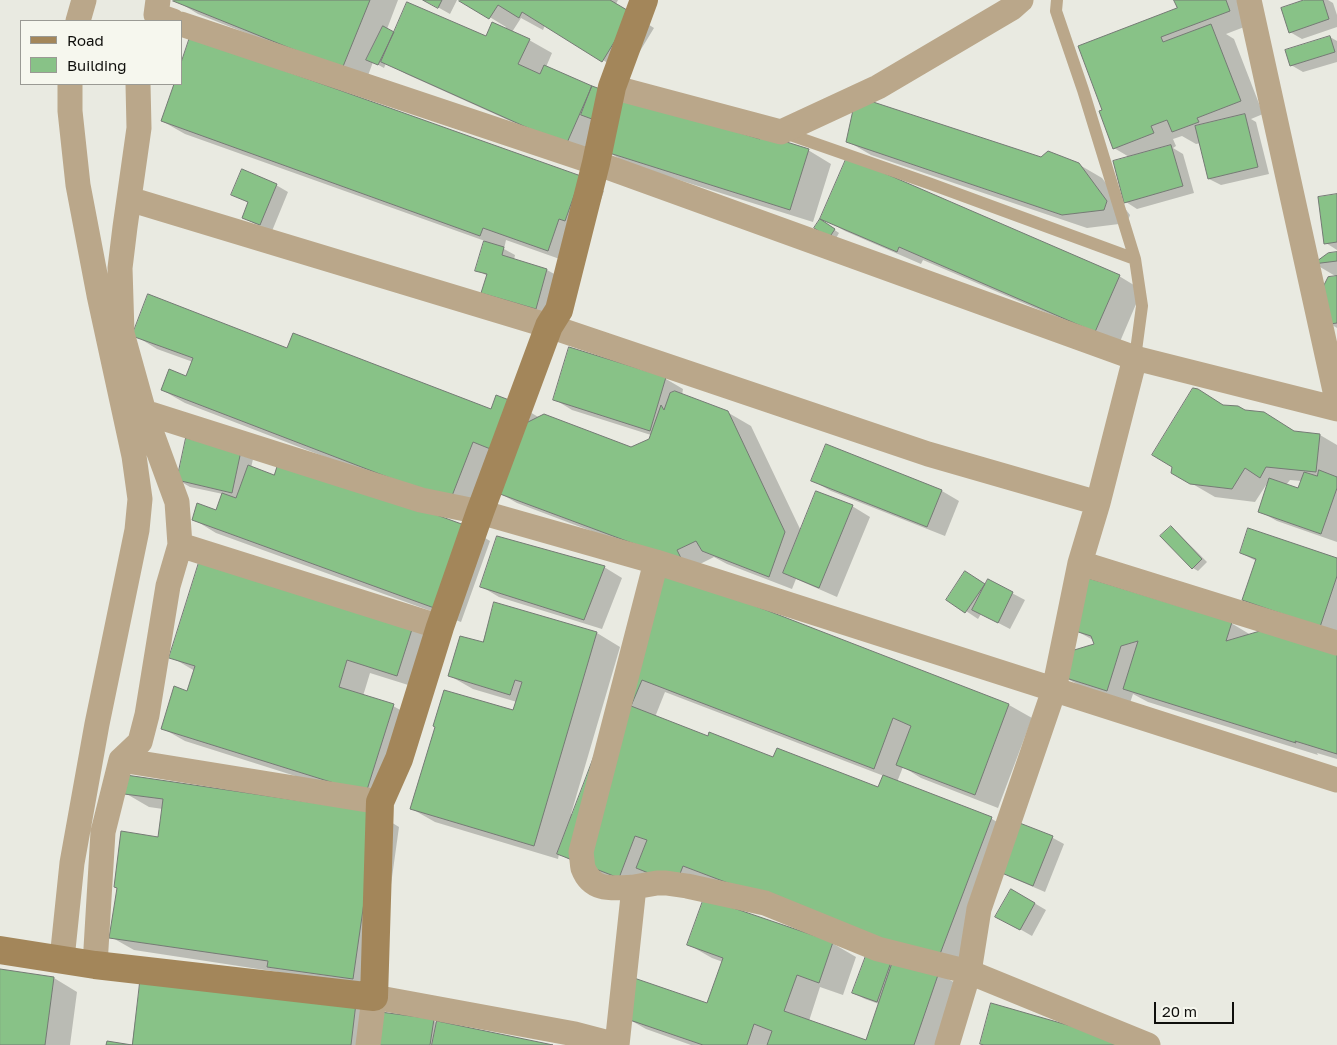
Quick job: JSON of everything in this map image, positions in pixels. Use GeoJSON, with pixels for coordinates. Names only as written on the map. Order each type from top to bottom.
{"type":"FeatureCollection","features":[{"type":"Feature","properties":{"kind":"street"},"geometry":{"type":"LineString","coordinates":[[78,20],[84,0]]}},
{"type":"Feature","properties":{"kind":"street"},"geometry":{"type":"LineString","coordinates":[[368,1045],[374,997],[380,802],[399,759],[440,627],[480,512],[549,326],[559,310],[596,164],[612,87],[644,0]]}},
{"type":"Feature","properties":{"kind":"street"},"geometry":{"type":"LineString","coordinates":[[612,87],[781,132],[878,87],[1012,8],[1021,0]]}},
{"type":"Feature","properties":{"kind":"street"},"geometry":{"type":"LineString","coordinates":[[1249,0],[1337,400]]}},
{"type":"Feature","properties":{"kind":"street"},"geometry":{"type":"LineString","coordinates":[[182,24],[596,164],[1135,358],[1337,409]]}},
{"type":"Feature","properties":{"kind":"street"},"geometry":{"type":"LineString","coordinates":[[62,959],[72,863],[97,724],[137,530],[140,499],[134,456],[99,295],[78,185],[70,112],[70,85]]}},
{"type":"Feature","properties":{"kind":"street"},"geometry":{"type":"LineString","coordinates":[[95,964],[103,832],[121,760],[140,742],[147,715],[168,586],[180,544],[177,502],[144,412],[122,333],[120,268],[139,128],[138,85]]}},
{"type":"Feature","properties":{"kind":"street"},"geometry":{"type":"LineString","coordinates":[[129,199],[549,326],[919,451],[1098,503]]}},
{"type":"Feature","properties":{"kind":"street"},"geometry":{"type":"LineString","coordinates":[[947,1045],[969,972],[979,909],[1054,690],[1080,563],[1098,503],[1135,358]]}},
{"type":"Feature","properties":{"kind":"street"},"geometry":{"type":"LineString","coordinates":[[144,412],[421,500],[480,512],[656,562],[1337,780]]}},
{"type":"Feature","properties":{"kind":"street"},"geometry":{"type":"LineString","coordinates":[[180,544],[440,627]]}},
{"type":"Feature","properties":{"kind":"street"},"geometry":{"type":"LineString","coordinates":[[656,562],[581,852],[583,868],[595,884],[608,889],[658,883],[673,884],[765,903],[878,949],[969,972],[1148,1045]]}},
{"type":"Feature","properties":{"kind":"street"},"geometry":{"type":"LineString","coordinates":[[1080,563],[1337,643]]}},
{"type":"Feature","properties":{"kind":"street"},"geometry":{"type":"LineString","coordinates":[[121,760],[380,802]]}},
{"type":"Feature","properties":{"kind":"street"},"geometry":{"type":"LineString","coordinates":[[0,950],[95,964],[374,997],[575,1034],[617,1045],[634,887]]}},
{"type":"Feature","properties":{"kind":"lane"},"geometry":{"type":"LineString","coordinates":[[1057,0],[1056,11],[1083,90],[1135,259],[1142,306],[1135,358]]}},
{"type":"Feature","properties":{"kind":"lane"},"geometry":{"type":"LineString","coordinates":[[781,132],[1135,259]]}},
{"type":"Feature","properties":{"kind":"building"},"geometry":{"type":"Polygon","coordinates":[[[174,0],[370,0],[342,69],[174,0]]]}},
{"type":"Feature","properties":{"kind":"building"},"geometry":{"type":"Polygon","coordinates":[[[423,0],[442,0],[438,8],[423,0]]]}},
{"type":"Feature","properties":{"kind":"building"},"geometry":{"type":"Polygon","coordinates":[[[460,0],[610,0],[632,13],[602,62],[522,12],[519,18],[498,5],[489,19],[460,0]]]}},
{"type":"Feature","properties":{"kind":"building"},"geometry":{"type":"Polygon","coordinates":[[[1174,0],[1226,0],[1230,11],[1161,37],[1163,42],[1211,24],[1241,101],[1197,118],[1199,122],[1172,132],[1167,120],[1151,126],[1154,133],[1113,149],[1099,111],[1102,110],[1078,46],[1177,8],[1174,0]]]}},
{"type":"Feature","properties":{"kind":"building"},"geometry":{"type":"Polygon","coordinates":[[[1304,0],[1323,0],[1329,19],[1289,33],[1281,8],[1304,0]]]}},
{"type":"Feature","properties":{"kind":"building"},"geometry":{"type":"Polygon","coordinates":[[[407,2],[486,36],[492,22],[530,39],[518,64],[540,74],[544,65],[592,86],[566,145],[381,62],[407,2]]]}},
{"type":"Feature","properties":{"kind":"building"},"geometry":{"type":"Polygon","coordinates":[[[383,26],[394,32],[378,65],[366,60],[383,26]]]}},
{"type":"Feature","properties":{"kind":"building"},"geometry":{"type":"Polygon","coordinates":[[[1330,36],[1335,52],[1290,66],[1285,50],[1330,36]]]}},
{"type":"Feature","properties":{"kind":"building"},"geometry":{"type":"Polygon","coordinates":[[[190,37],[581,176],[565,221],[559,219],[548,251],[483,228],[480,236],[161,121],[174,85],[182,85],[182,60],[190,37]]]}},
{"type":"Feature","properties":{"kind":"building"},"geometry":{"type":"Polygon","coordinates":[[[592,86],[603,90],[592,119],[581,115],[592,86]]]}},
{"type":"Feature","properties":{"kind":"building"},"geometry":{"type":"Polygon","coordinates":[[[620,96],[760,139],[761,134],[809,149],[790,210],[603,151],[620,96]]]}},
{"type":"Feature","properties":{"kind":"building"},"geometry":{"type":"Polygon","coordinates":[[[867,100],[1041,157],[1048,151],[1079,163],[1107,201],[1104,210],[1062,215],[846,142],[853,110],[867,100]]]}},
{"type":"Feature","properties":{"kind":"building"},"geometry":{"type":"Polygon","coordinates":[[[1245,114],[1258,167],[1208,179],[1195,126],[1245,114]]]}},
{"type":"Feature","properties":{"kind":"building"},"geometry":{"type":"Polygon","coordinates":[[[1171,145],[1183,186],[1124,203],[1113,161],[1171,145]]]}},
{"type":"Feature","properties":{"kind":"building"},"geometry":{"type":"Polygon","coordinates":[[[847,157],[1120,275],[1095,332],[899,247],[897,252],[820,219],[847,157]]]}},
{"type":"Feature","properties":{"kind":"building"},"geometry":{"type":"Polygon","coordinates":[[[242,169],[277,184],[260,225],[242,218],[248,202],[231,195],[242,169]]]}},
{"type":"Feature","properties":{"kind":"building"},"geometry":{"type":"Polygon","coordinates":[[[1337,194],[1337,242],[1324,244],[1318,197],[1337,194]]]}},
{"type":"Feature","properties":{"kind":"building"},"geometry":{"type":"Polygon","coordinates":[[[820,219],[835,229],[829,238],[814,228],[820,219]]]}},
{"type":"Feature","properties":{"kind":"building"},"geometry":{"type":"Polygon","coordinates":[[[484,241],[504,247],[502,255],[547,269],[536,309],[481,293],[487,274],[475,271],[484,241]]]}},
{"type":"Feature","properties":{"kind":"building"},"geometry":{"type":"Polygon","coordinates":[[[1337,252],[1337,261],[1313,264],[1328,253],[1337,252]]]}},
{"type":"Feature","properties":{"kind":"building"},"geometry":{"type":"Polygon","coordinates":[[[1337,276],[1337,323],[1330,324],[1319,295],[1328,277],[1337,276]]]}},
{"type":"Feature","properties":{"kind":"building"},"geometry":{"type":"Polygon","coordinates":[[[148,294],[287,348],[293,333],[491,409],[496,395],[517,403],[498,452],[473,442],[450,501],[161,390],[169,369],[186,376],[193,358],[132,336],[148,294]]]}},
{"type":"Feature","properties":{"kind":"building"},"geometry":{"type":"Polygon","coordinates":[[[569,347],[666,377],[650,431],[553,400],[569,347]]]}},
{"type":"Feature","properties":{"kind":"building"},"geometry":{"type":"Polygon","coordinates":[[[1193,388],[1198,389],[1223,405],[1238,406],[1245,410],[1264,412],[1294,431],[1320,434],[1316,472],[1266,467],[1260,478],[1245,468],[1232,489],[1190,484],[1171,473],[1172,467],[1152,455],[1193,388]]]}},
{"type":"Feature","properties":{"kind":"building"},"geometry":{"type":"Polygon","coordinates":[[[675,391],[728,411],[785,532],[769,577],[702,551],[696,541],[677,550],[683,562],[492,491],[516,428],[544,414],[631,447],[649,439],[661,405],[664,410],[670,393],[675,391]]]}},
{"type":"Feature","properties":{"kind":"building"},"geometry":{"type":"Polygon","coordinates":[[[186,438],[241,451],[232,493],[177,480],[186,438]]]}},
{"type":"Feature","properties":{"kind":"building"},"geometry":{"type":"Polygon","coordinates":[[[826,444],[942,490],[927,527],[811,481],[826,444]]]}},
{"type":"Feature","properties":{"kind":"building"},"geometry":{"type":"Polygon","coordinates":[[[280,458],[467,526],[437,609],[192,520],[197,503],[216,510],[222,493],[236,498],[248,465],[274,475],[280,458]]]}},
{"type":"Feature","properties":{"kind":"building"},"geometry":{"type":"Polygon","coordinates":[[[1319,470],[1337,477],[1337,488],[1321,534],[1258,512],[1269,478],[1298,488],[1304,472],[1317,476],[1319,470]]]}},
{"type":"Feature","properties":{"kind":"building"},"geometry":{"type":"Polygon","coordinates":[[[816,491],[853,505],[819,588],[783,573],[816,491]]]}},
{"type":"Feature","properties":{"kind":"building"},"geometry":{"type":"Polygon","coordinates":[[[1171,526],[1202,559],[1192,569],[1160,536],[1171,526]]]}},
{"type":"Feature","properties":{"kind":"building"},"geometry":{"type":"Polygon","coordinates":[[[1248,528],[1337,558],[1337,576],[1320,627],[1242,600],[1256,559],[1240,553],[1248,528]]]}},
{"type":"Feature","properties":{"kind":"building"},"geometry":{"type":"Polygon","coordinates":[[[497,536],[605,566],[584,620],[480,587],[497,536]]]}},
{"type":"Feature","properties":{"kind":"building"},"geometry":{"type":"Polygon","coordinates":[[[201,556],[414,623],[397,676],[347,660],[339,687],[394,704],[366,793],[161,729],[174,686],[187,691],[195,666],[169,658],[201,556]]]}},
{"type":"Feature","properties":{"kind":"building"},"geometry":{"type":"Polygon","coordinates":[[[665,571],[1009,704],[975,795],[896,765],[911,726],[893,718],[874,769],[642,680],[631,706],[708,736],[709,732],[773,757],[777,748],[878,787],[883,775],[992,817],[937,962],[683,866],[676,884],[636,868],[647,840],[635,836],[619,878],[557,854],[665,571]]]}},
{"type":"Feature","properties":{"kind":"building"},"geometry":{"type":"Polygon","coordinates":[[[965,571],[985,584],[965,613],[946,600],[965,571]]]}},
{"type":"Feature","properties":{"kind":"building"},"geometry":{"type":"Polygon","coordinates":[[[1088,578],[1232,622],[1226,641],[1260,631],[1337,650],[1337,754],[1123,689],[1138,641],[1121,646],[1107,691],[1063,677],[1071,651],[1094,644],[1091,636],[1072,630],[1088,578]]]}},
{"type":"Feature","properties":{"kind":"building"},"geometry":{"type":"Polygon","coordinates":[[[988,579],[1013,592],[998,623],[972,610],[988,579]]]}},
{"type":"Feature","properties":{"kind":"building"},"geometry":{"type":"Polygon","coordinates":[[[494,602],[597,632],[534,846],[410,809],[435,727],[433,726],[444,690],[513,710],[522,682],[515,680],[510,695],[448,676],[460,636],[483,642],[494,602]]]}},
{"type":"Feature","properties":{"kind":"building"},"geometry":{"type":"Polygon","coordinates":[[[126,775],[377,812],[353,979],[267,967],[268,961],[109,938],[117,888],[114,887],[121,831],[158,837],[163,799],[124,794],[126,775]]]}},
{"type":"Feature","properties":{"kind":"building"},"geometry":{"type":"Polygon","coordinates":[[[1017,822],[1053,836],[1033,886],[997,871],[1017,822]]]}},
{"type":"Feature","properties":{"kind":"building"},"geometry":{"type":"Polygon","coordinates":[[[1011,889],[1035,903],[1020,930],[995,917],[1011,889]]]}},
{"type":"Feature","properties":{"kind":"building"},"geometry":{"type":"Polygon","coordinates":[[[704,898],[833,942],[819,983],[797,975],[784,1011],[866,1040],[894,957],[939,972],[914,1045],[767,1045],[772,1031],[754,1024],[747,1045],[703,1045],[621,1017],[634,978],[707,1003],[723,958],[687,945],[704,898]]]}},
{"type":"Feature","properties":{"kind":"building"},"geometry":{"type":"Polygon","coordinates":[[[867,953],[891,962],[877,1002],[852,993],[867,953]]]}},
{"type":"Feature","properties":{"kind":"building"},"geometry":{"type":"Polygon","coordinates":[[[0,969],[54,977],[45,1045],[0,1045],[0,969]]]}},
{"type":"Feature","properties":{"kind":"building"},"geometry":{"type":"Polygon","coordinates":[[[141,974],[356,1003],[351,1045],[132,1045],[141,974]]]}},
{"type":"Feature","properties":{"kind":"building"},"geometry":{"type":"Polygon","coordinates":[[[991,1003],[1137,1045],[980,1044],[991,1003]]]}},
{"type":"Feature","properties":{"kind":"building"},"geometry":{"type":"Polygon","coordinates":[[[365,1010],[434,1019],[430,1045],[361,1045],[365,1010]]]}},
{"type":"Feature","properties":{"kind":"building"},"geometry":{"type":"Polygon","coordinates":[[[437,1021],[553,1045],[432,1045],[437,1021]]]}},
{"type":"Feature","properties":{"kind":"building"},"geometry":{"type":"Polygon","coordinates":[[[107,1041],[132,1045],[106,1045],[107,1041]]]}}]}
